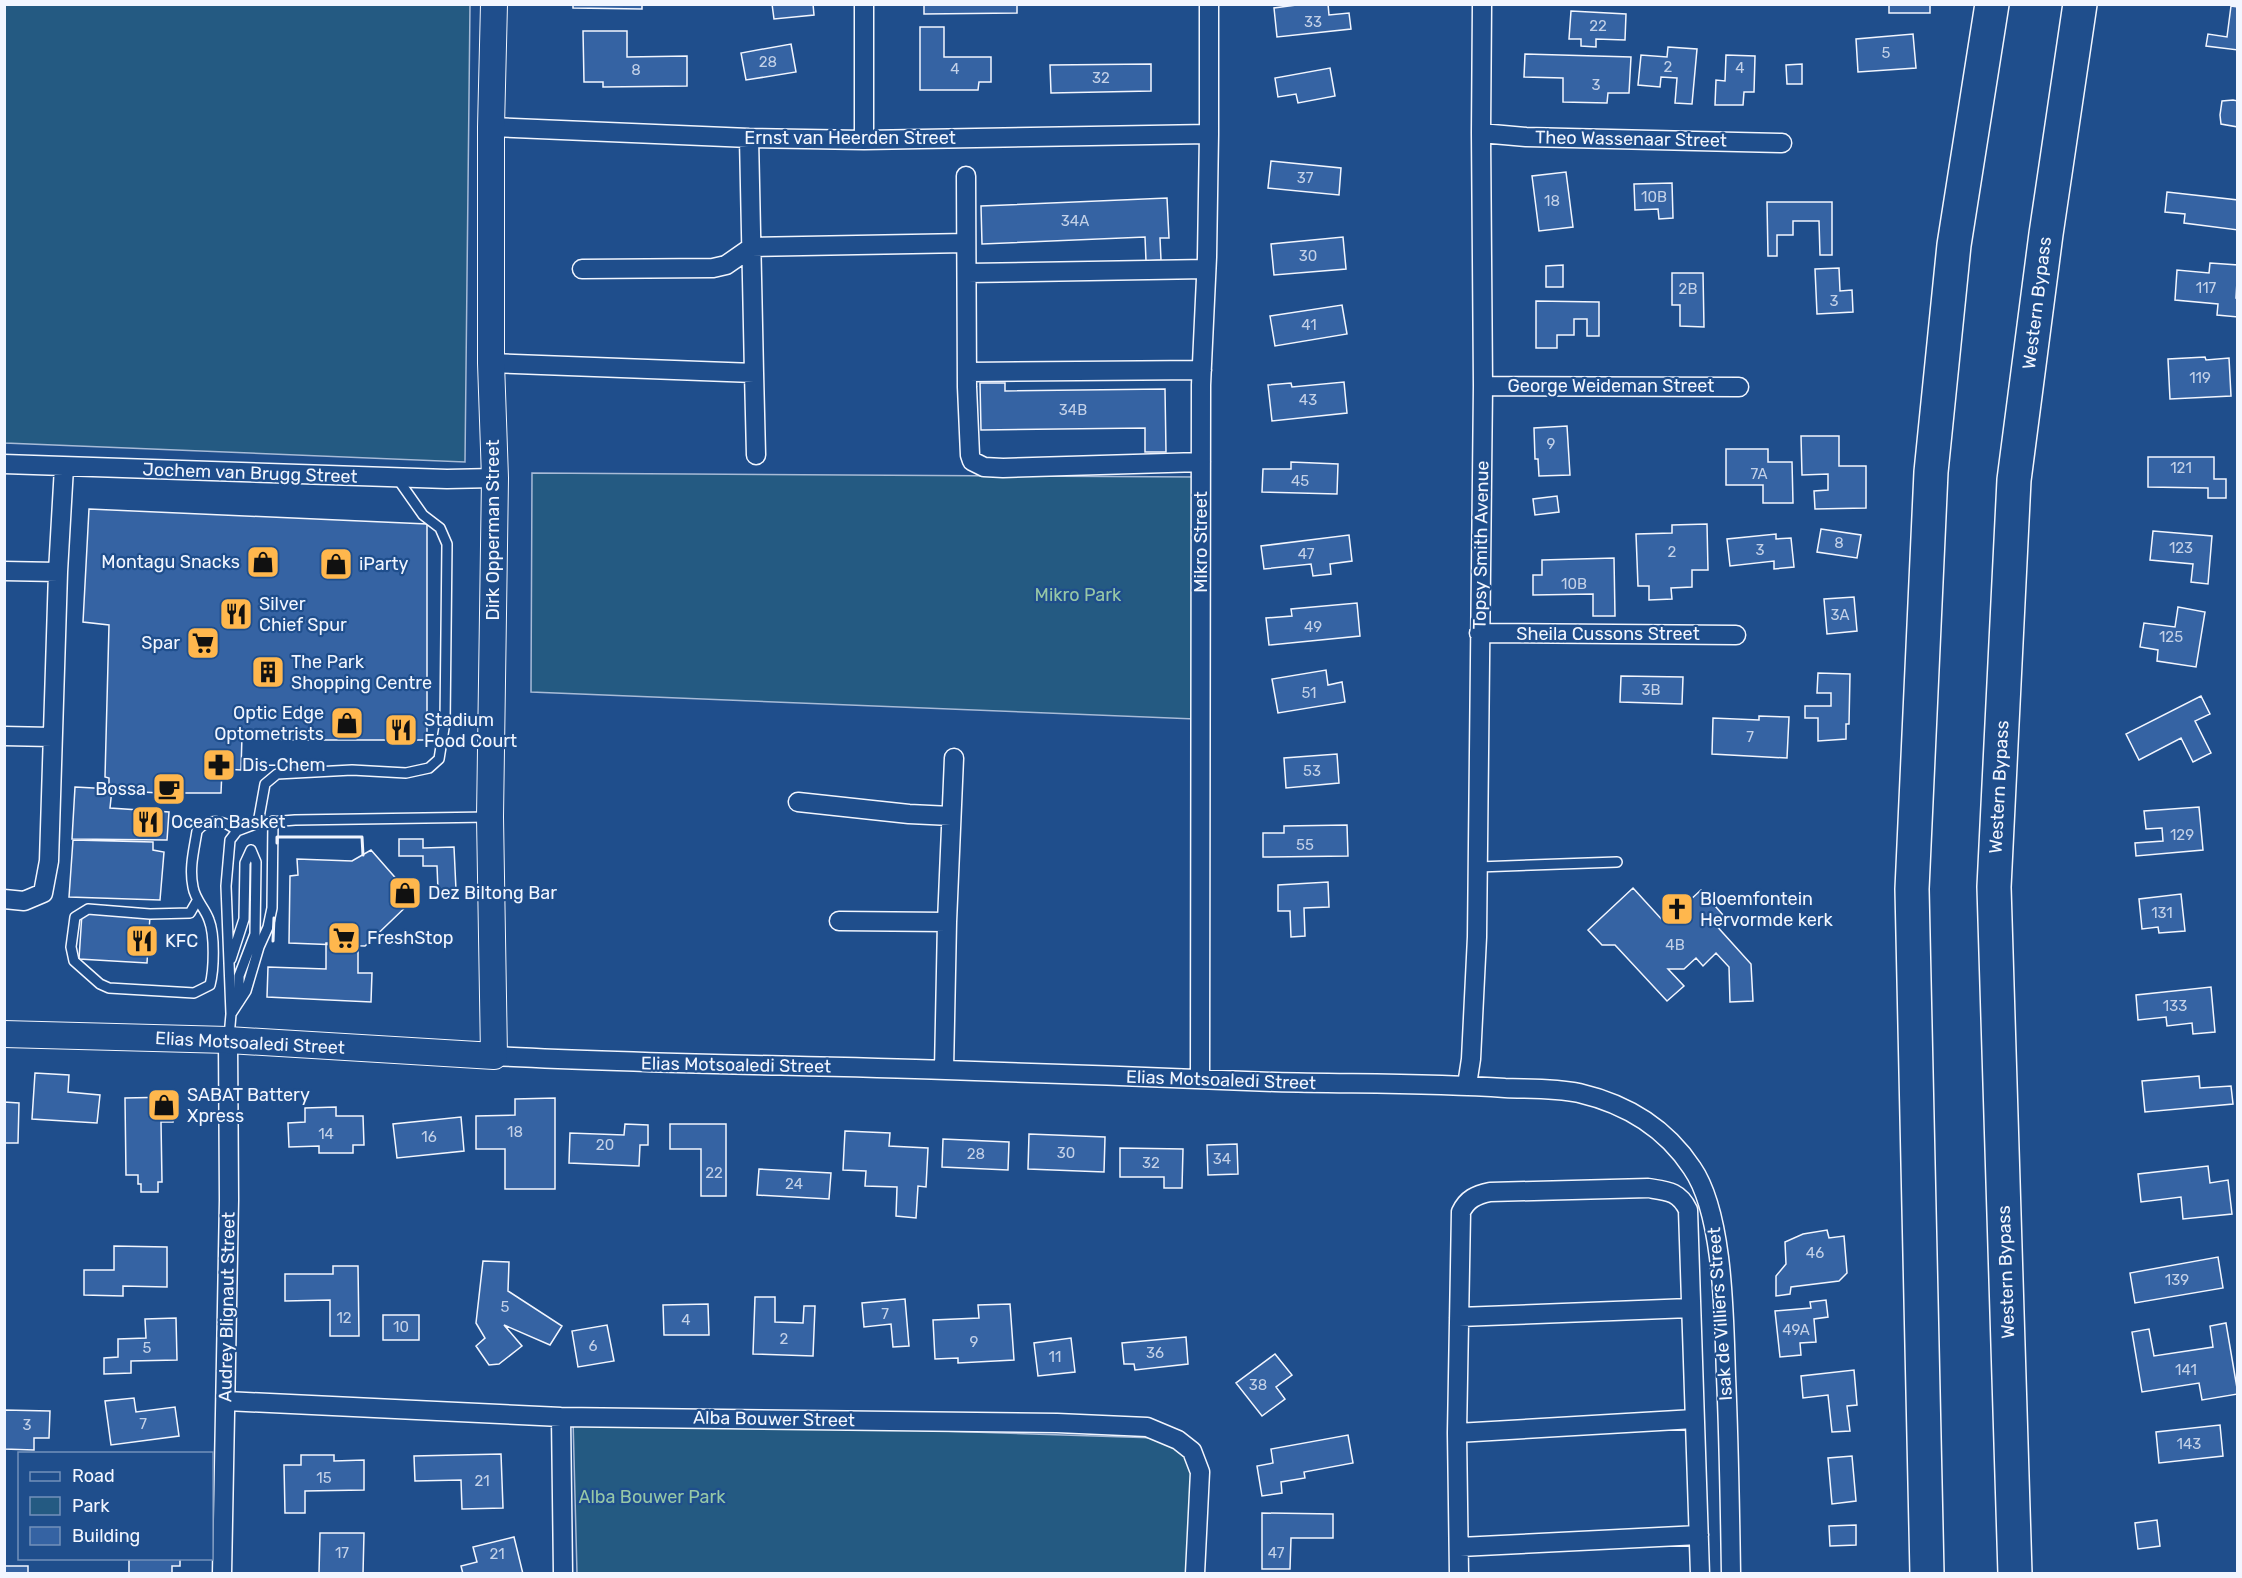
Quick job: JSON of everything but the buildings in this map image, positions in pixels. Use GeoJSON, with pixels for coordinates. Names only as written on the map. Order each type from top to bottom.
{"type":"FeatureCollection","features":[{"type":"Feature","properties":{"kind":"highway"},"geometry":{"type":"LineString","coordinates":[[1928,1574],[1912,889],[1931,472],[1954,245],[1992,4]]}},
{"type":"Feature","properties":{"kind":"highway","name":"Western Bypass"},"geometry":{"type":"LineString","coordinates":[[2015,1574],[1994,887],[2014,480],[2046,234],[2080,4]]}},
{"type":"Feature","properties":{"kind":"street","name":"Dirk Opperman Street"},"geometry":{"type":"LineString","coordinates":[[494,4],[491,127],[491,363],[495,478],[490,816],[494,1056]]}},
{"type":"Feature","properties":{"kind":"street"},"geometry":{"type":"LineString","coordinates":[[864,4],[864,140]]}},
{"type":"Feature","properties":{"kind":"street","name":"Mikro Street"},"geometry":{"type":"LineString","coordinates":[[1200,1079],[1201,462],[1209,134],[1209,4]]}},
{"type":"Feature","properties":{"kind":"street","name":"Topsy Smith Avenue"},"geometry":{"type":"LineString","coordinates":[[1467,1085],[1471,1059],[1478,867],[1483,386],[1480,133],[1482,4]]}},
{"type":"Feature","properties":{"kind":"street","name":"Ernst van Heerden Street"},"geometry":{"type":"LineString","coordinates":[[491,127],[749,138],[864,140],[1209,134]]}},
{"type":"Feature","properties":{"kind":"street","name":"Theo Wassenaar Street"},"geometry":{"type":"LineString","coordinates":[[1480,133],[1526,137],[1782,143]]}},
{"type":"Feature","properties":{"kind":"street"},"geometry":{"type":"LineString","coordinates":[[749,138],[756,455]]}},
{"type":"Feature","properties":{"kind":"street"},"geometry":{"type":"LineString","coordinates":[[966,176],[970,456],[976,464],[1002,468],[1201,462]]}},
{"type":"Feature","properties":{"kind":"street"},"geometry":{"type":"LineString","coordinates":[[582,269],[714,268],[726,265],[752,247],[966,243]]}},
{"type":"Feature","properties":{"kind":"street"},"geometry":{"type":"LineString","coordinates":[[967,273],[1206,269]]}},
{"type":"Feature","properties":{"kind":"street"},"geometry":{"type":"LineString","coordinates":[[491,363],[754,373]]}},
{"type":"Feature","properties":{"kind":"street"},"geometry":{"type":"LineString","coordinates":[[968,372],[1202,370]]}},
{"type":"Feature","properties":{"kind":"street","name":"George Weideman Street"},"geometry":{"type":"LineString","coordinates":[[1483,386],[1738,387]]}},
{"type":"Feature","properties":{"kind":"street","name":"Jochem van Brugg Street"},"geometry":{"type":"LineString","coordinates":[[4,464],[397,478],[495,478]]}},
{"type":"Feature","properties":{"kind":"street"},"geometry":{"type":"LineString","coordinates":[[4,899],[24,901],[37,898],[43,893],[46,884],[49,861],[58,572],[64,467]]}},
{"type":"Feature","properties":{"kind":"street"},"geometry":{"type":"LineString","coordinates":[[4,571],[58,572]]}},
{"type":"Feature","properties":{"kind":"street","name":"Sheila Cussons Street"},"geometry":{"type":"LineString","coordinates":[[1479,633],[1736,635]]}},
{"type":"Feature","properties":{"kind":"street"},"geometry":{"type":"LineString","coordinates":[[4,736],[52,737]]}},
{"type":"Feature","properties":{"kind":"street"},"geometry":{"type":"LineString","coordinates":[[944,1070],[954,758]]}},
{"type":"Feature","properties":{"kind":"street"},"geometry":{"type":"LineString","coordinates":[[798,802],[909,814],[951,816]]}},
{"type":"Feature","properties":{"kind":"street"},"geometry":{"type":"LineString","coordinates":[[839,921],[947,922]]}},
{"type":"Feature","properties":{"kind":"street","name":"Elias Motsoaledi Street"},"geometry":{"type":"LineString","coordinates":[[4,1034],[228,1040],[634,1063],[944,1070],[1368,1085],[1467,1085]]}},
{"type":"Feature","properties":{"kind":"street","name":"Audrey Blignaut Street"},"geometry":{"type":"LineString","coordinates":[[222,1574],[229,1200],[228,1040]]}},
{"type":"Feature","properties":{"kind":"street","name":"Isak de Villiers Street"},"geometry":{"type":"LineString","coordinates":[[1467,1085],[1574,1092],[1602,1099],[1627,1109],[1649,1121],[1670,1140],[1691,1165],[1704,1187],[1713,1219],[1725,1322],[1731,1574]]}},
{"type":"Feature","properties":{"kind":"street"},"geometry":{"type":"LineString","coordinates":[[1459,1574],[1457,1433],[1461,1212],[1465,1203],[1490,1192],[1648,1188],[1680,1196],[1688,1210],[1701,1574]]}},
{"type":"Feature","properties":{"kind":"street"},"geometry":{"type":"LineString","coordinates":[[1459,1317],[1690,1308]]}},
{"type":"Feature","properties":{"kind":"street","name":"Alba Bouwer Street"},"geometry":{"type":"LineString","coordinates":[[226,1401],[561,1417],[1057,1423],[1147,1427],[1178,1440],[1192,1451],[1198,1465],[1201,1487],[1195,1574]]}},
{"type":"Feature","properties":{"kind":"street"},"geometry":{"type":"LineString","coordinates":[[561,1417],[563,1574]]}},
{"type":"Feature","properties":{"kind":"street"},"geometry":{"type":"LineString","coordinates":[[1457,1433],[1694,1419]]}},
{"type":"Feature","properties":{"kind":"street"},"geometry":{"type":"LineString","coordinates":[[1460,1547],[1700,1535]]}},
{"type":"Feature","properties":{"kind":"lane"},"geometry":{"type":"LineString","coordinates":[[258,823],[265,784],[277,774],[352,770],[406,773],[429,768],[439,759],[445,722],[447,544],[440,528],[423,515],[397,478]]}},
{"type":"Feature","properties":{"kind":"lane"},"geometry":{"type":"LineString","coordinates":[[228,1040],[231,1014],[226,918],[227,861],[230,840],[237,831],[258,823],[273,821],[490,816]]}},
{"type":"Feature","properties":{"kind":"lane"},"geometry":{"type":"LineString","coordinates":[[197,901],[190,913],[150,914],[88,909],[81,912],[75,917],[72,947],[74,961],[100,984],[109,988],[194,993],[205,989],[210,985],[212,976],[212,930],[209,918],[197,901],[191,874],[197,831],[201,826],[218,821],[237,831]]}},
{"type":"Feature","properties":{"kind":"lane"},"geometry":{"type":"LineString","coordinates":[[231,1014],[246,991],[259,946],[268,927],[272,908],[273,821]]}},
{"type":"Feature","properties":{"kind":"lane"},"geometry":{"type":"LineString","coordinates":[[229,964],[244,919],[245,863],[251,850],[256,862],[255,934],[239,976],[239,1001],[231,1014]]}},
{"type":"Feature","properties":{"kind":"lane"},"geometry":{"type":"LineString","coordinates":[[1478,867],[1617,862]]}},
{"type":"Feature","properties":{"kind":"green space"},"geometry":{"type":"Polygon","coordinates":[[[5,4],[470,5],[465,462],[5,443],[5,4]]]}},
{"type":"Feature","properties":{"kind":"green space","name":"Mikro Park"},"geometry":{"type":"Polygon","coordinates":[[[532,473],[1198,477],[1195,719],[531,692],[532,473]]]}},
{"type":"Feature","properties":{"kind":"green space","name":"Alba Bouwer Park"},"geometry":{"type":"Polygon","coordinates":[[[573,1419],[1157,1438],[1181,1451],[1193,1468],[1197,1573],[577,1573],[573,1419]]]}},
{"type":"Feature","properties":{"kind":"wall"},"geometry":{"type":"LineString","coordinates":[[277,843],[277,837],[362,837],[363,855]]}},
{"type":"Feature","properties":{"kind":"wall"},"geometry":{"type":"LineString","coordinates":[[273,941],[274,918]]}},
{"type":"Feature","properties":{"kind":"place","name":"Montagu Snacks"},"geometry":{"type":"Point","coordinates":[263,562]}},
{"type":"Feature","properties":{"kind":"place","name":"iParty"},"geometry":{"type":"Point","coordinates":[336,564]}},
{"type":"Feature","properties":{"kind":"place","name":"Silver Chief Spur"},"geometry":{"type":"Point","coordinates":[236,614]}},
{"type":"Feature","properties":{"kind":"place","name":"Spar"},"geometry":{"type":"Point","coordinates":[203,643]}},
{"type":"Feature","properties":{"kind":"place","name":"The Park Shopping Centre"},"geometry":{"type":"Point","coordinates":[268,672]}},
{"type":"Feature","properties":{"kind":"place","name":"Optic Edge Optometrists"},"geometry":{"type":"Point","coordinates":[347,723]}},
{"type":"Feature","properties":{"kind":"place","name":"Stadium Food Court"},"geometry":{"type":"Point","coordinates":[401,730]}},
{"type":"Feature","properties":{"kind":"place","name":"Dis-Chem"},"geometry":{"type":"Point","coordinates":[219,765]}},
{"type":"Feature","properties":{"kind":"place","name":"Bossa"},"geometry":{"type":"Point","coordinates":[169,789]}},
{"type":"Feature","properties":{"kind":"place","name":"Ocean Basket"},"geometry":{"type":"Point","coordinates":[148,822]}},
{"type":"Feature","properties":{"kind":"place","name":"Dez Biltong Bar"},"geometry":{"type":"Point","coordinates":[405,893]}},
{"type":"Feature","properties":{"kind":"place","name":"Bloemfontein Hervormde kerk"},"geometry":{"type":"Point","coordinates":[1677,909]}},
{"type":"Feature","properties":{"kind":"place","name":"FreshStop"},"geometry":{"type":"Point","coordinates":[344,938]}},
{"type":"Feature","properties":{"kind":"place","name":"KFC"},"geometry":{"type":"Point","coordinates":[142,941]}},
{"type":"Feature","properties":{"kind":"place","name":"SABAT Battery Xpress"},"geometry":{"type":"Point","coordinates":[164,1105]}}]}
